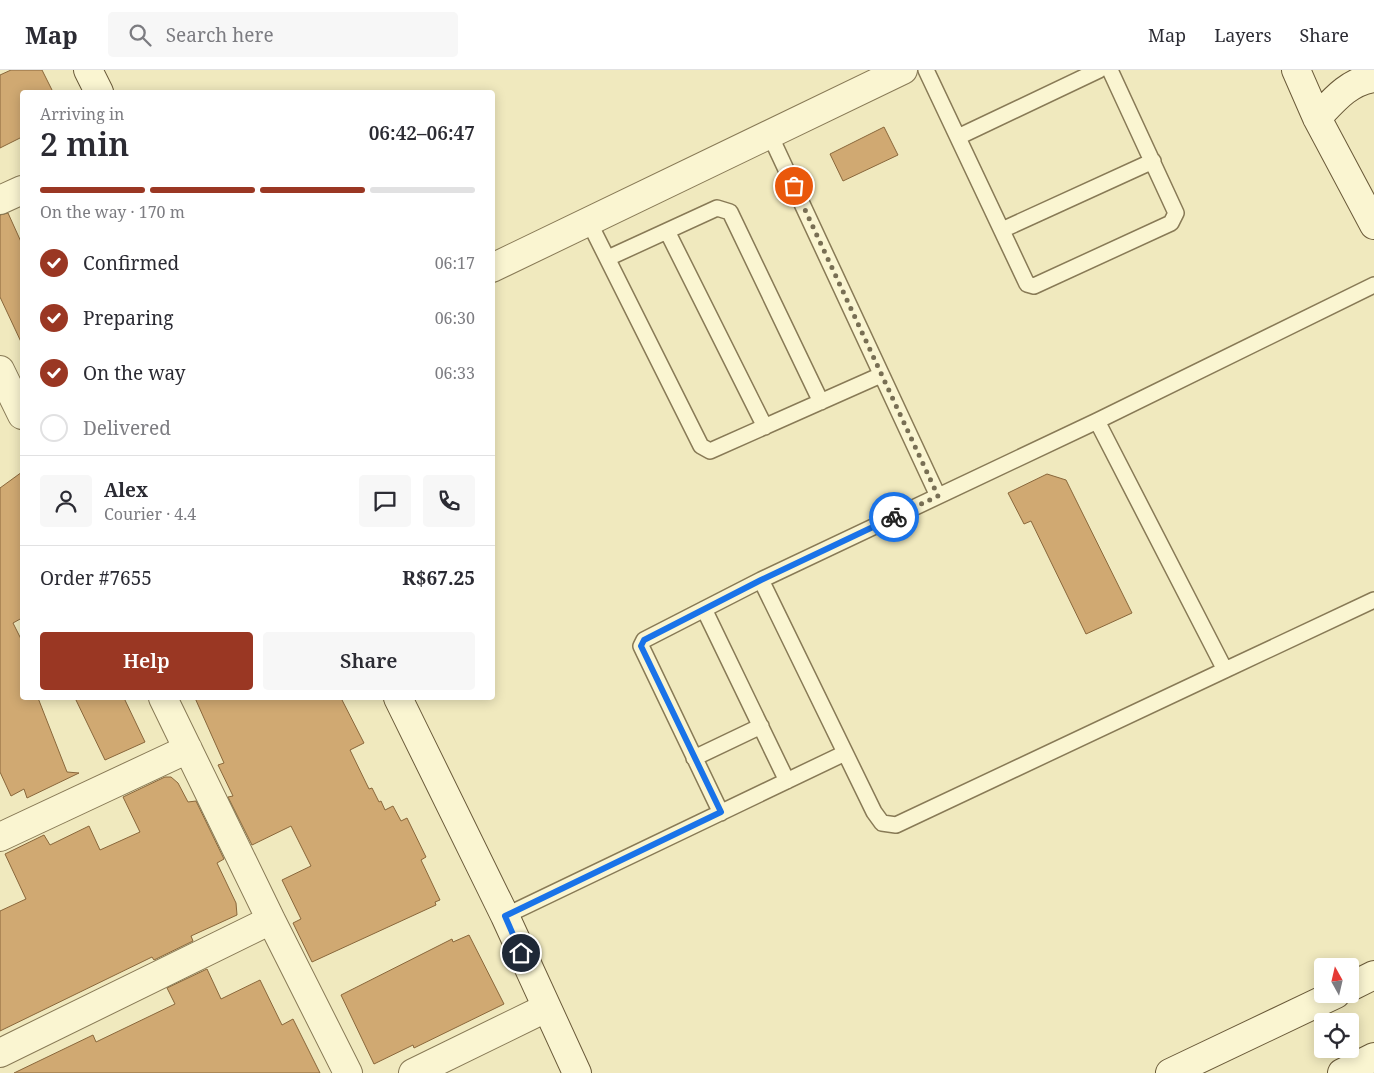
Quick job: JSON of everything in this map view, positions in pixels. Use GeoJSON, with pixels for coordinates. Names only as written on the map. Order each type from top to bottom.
{"type":"FeatureCollection","features":[{"type":"Feature","properties":{"kind":"street"},"geometry":{"type":"LineString","coordinates":[[88,70],[99,90]]}},
{"type":"Feature","properties":{"kind":"street"},"geometry":{"type":"LineString","coordinates":[[495,267],[903,70]]}},
{"type":"Feature","properties":{"kind":"street"},"geometry":{"type":"LineString","coordinates":[[1296,70],[1318,118],[1374,225]]}},
{"type":"Feature","properties":{"kind":"street"},"geometry":{"type":"LineString","coordinates":[[1318,118],[1341,92],[1367,79],[1374,78]]}},
{"type":"Feature","properties":{"kind":"street"},"geometry":{"type":"LineString","coordinates":[[0,200],[20,191]]}},
{"type":"Feature","properties":{"kind":"street"},"geometry":{"type":"LineString","coordinates":[[0,370],[20,411]]}},
{"type":"Feature","properties":{"kind":"street"},"geometry":{"type":"LineString","coordinates":[[164,700],[270,920],[348,1073]]}},
{"type":"Feature","properties":{"kind":"street"},"geometry":{"type":"LineString","coordinates":[[399,700],[505,916],[577,1073]]}},
{"type":"Feature","properties":{"kind":"street"},"geometry":{"type":"LineString","coordinates":[[3,828],[188,749]]}},
{"type":"Feature","properties":{"kind":"street"},"geometry":{"type":"LineString","coordinates":[[0,1053],[270,920]]}},
{"type":"Feature","properties":{"kind":"street"},"geometry":{"type":"LineString","coordinates":[[1359,982],[1374,975]]}},
{"type":"Feature","properties":{"kind":"street"},"geometry":{"type":"LineString","coordinates":[[1170,1073],[1317,1003]]}},
{"type":"Feature","properties":{"kind":"street"},"geometry":{"type":"LineString","coordinates":[[413,1073],[546,1008]]}},
{"type":"Feature","properties":{"kind":"street"},"geometry":{"type":"LineString","coordinates":[[1342,1073],[1374,1057]]}},
{"type":"Feature","properties":{"kind":"lane"},"geometry":{"type":"LineString","coordinates":[[926,70],[1028,284],[1034,286],[1171,224],[1176,213],[1110,70]]}},
{"type":"Feature","properties":{"kind":"lane"},"geometry":{"type":"LineString","coordinates":[[958,138],[1099,70]]}},
{"type":"Feature","properties":{"kind":"lane"},"geometry":{"type":"LineString","coordinates":[[770,135],[938,496]]}},
{"type":"Feature","properties":{"kind":"lane"},"geometry":{"type":"LineString","coordinates":[[1002,230],[1152,161]]}},
{"type":"Feature","properties":{"kind":"lane"},"geometry":{"type":"LineString","coordinates":[[608,258],[717,208],[730,212],[821,402]]}},
{"type":"Feature","properties":{"kind":"lane"},"geometry":{"type":"LineString","coordinates":[[590,222],[702,446],[710,451],[881,375]]}},
{"type":"Feature","properties":{"kind":"lane"},"geometry":{"type":"LineString","coordinates":[[667,231],[765,426]]}},
{"type":"Feature","properties":{"kind":"lane"},"geometry":{"type":"LineString","coordinates":[[721,812],[641,646],[644,640],[761,580],[1097,421],[1374,285]]}},
{"type":"Feature","properties":{"kind":"lane"},"geometry":{"type":"LineString","coordinates":[[1097,421],[1225,670]]}},
{"type":"Feature","properties":{"kind":"lane"},"geometry":{"type":"LineString","coordinates":[[761,580],[874,812],[882,823],[896,825],[1374,600]]}},
{"type":"Feature","properties":{"kind":"lane"},"geometry":{"type":"LineString","coordinates":[[704,609],[787,781]]}},
{"type":"Feature","properties":{"kind":"lane"},"geometry":{"type":"LineString","coordinates":[[694,758],[761,726]]}},
{"type":"Feature","properties":{"kind":"lane"},"geometry":{"type":"LineString","coordinates":[[505,916],[845,753]]}},
{"type":"Feature","properties":{"kind":"building"},"geometry":{"type":"Polygon","coordinates":[[[11,70],[42,70],[52,90],[20,90],[20,138],[0,148],[0,75],[11,70]]]}},
{"type":"Feature","properties":{"kind":"building"},"geometry":{"type":"Polygon","coordinates":[[[884,127],[898,155],[843,181],[830,154],[884,127]]]}},
{"type":"Feature","properties":{"kind":"building"},"geometry":{"type":"Polygon","coordinates":[[[8,213],[20,240],[20,340],[0,297],[0,215],[8,213]]]}},
{"type":"Feature","properties":{"kind":"building"},"geometry":{"type":"Polygon","coordinates":[[[20,473],[20,619],[13,623],[20,637],[20,700],[39,700],[67,772],[79,773],[27,798],[24,789],[11,796],[0,772],[0,488],[20,473]]]}},
{"type":"Feature","properties":{"kind":"building"},"geometry":{"type":"Polygon","coordinates":[[[1047,474],[1066,480],[1132,613],[1086,634],[1031,521],[1024,524],[1008,493],[1047,474]]]}},
{"type":"Feature","properties":{"kind":"building"},"geometry":{"type":"Polygon","coordinates":[[[76,700],[125,700],[145,742],[105,760],[76,700]]]}},
{"type":"Feature","properties":{"kind":"building"},"geometry":{"type":"Polygon","coordinates":[[[196,700],[342,700],[364,743],[350,750],[369,789],[372,788],[385,810],[393,806],[401,821],[407,818],[426,857],[421,860],[440,900],[435,902],[436,905],[312,962],[293,923],[301,919],[282,880],[311,866],[291,826],[252,845],[228,797],[233,796],[218,765],[224,763],[196,700]]]}},
{"type":"Feature","properties":{"kind":"building"},"geometry":{"type":"Polygon","coordinates":[[[165,777],[171,777],[178,783],[188,802],[196,801],[224,859],[217,863],[236,903],[237,915],[191,936],[193,941],[154,960],[152,957],[0,1031],[0,911],[26,899],[5,854],[44,835],[50,845],[89,826],[100,850],[140,832],[123,797],[165,777]]]}},
{"type":"Feature","properties":{"kind":"building"},"geometry":{"type":"Polygon","coordinates":[[[469,935],[504,1004],[414,1048],[413,1045],[374,1064],[341,995],[452,939],[453,942],[469,935]]]}},
{"type":"Feature","properties":{"kind":"building"},"geometry":{"type":"Polygon","coordinates":[[[207,969],[221,999],[260,980],[282,1025],[293,1019],[320,1073],[14,1073],[93,1035],[96,1042],[175,1004],[167,988],[207,969]]]}},
{"type":"Feature","properties":{"kind":"way so far"},"geometry":{"type":"LineString","coordinates":[[794,186],[938,496],[894,517]]}},
{"type":"Feature","properties":{"kind":"route"},"geometry":{"type":"LineString","coordinates":[[521,953],[505,916],[721,812],[641,646],[644,640],[761,580],[894,517]]}}]}
